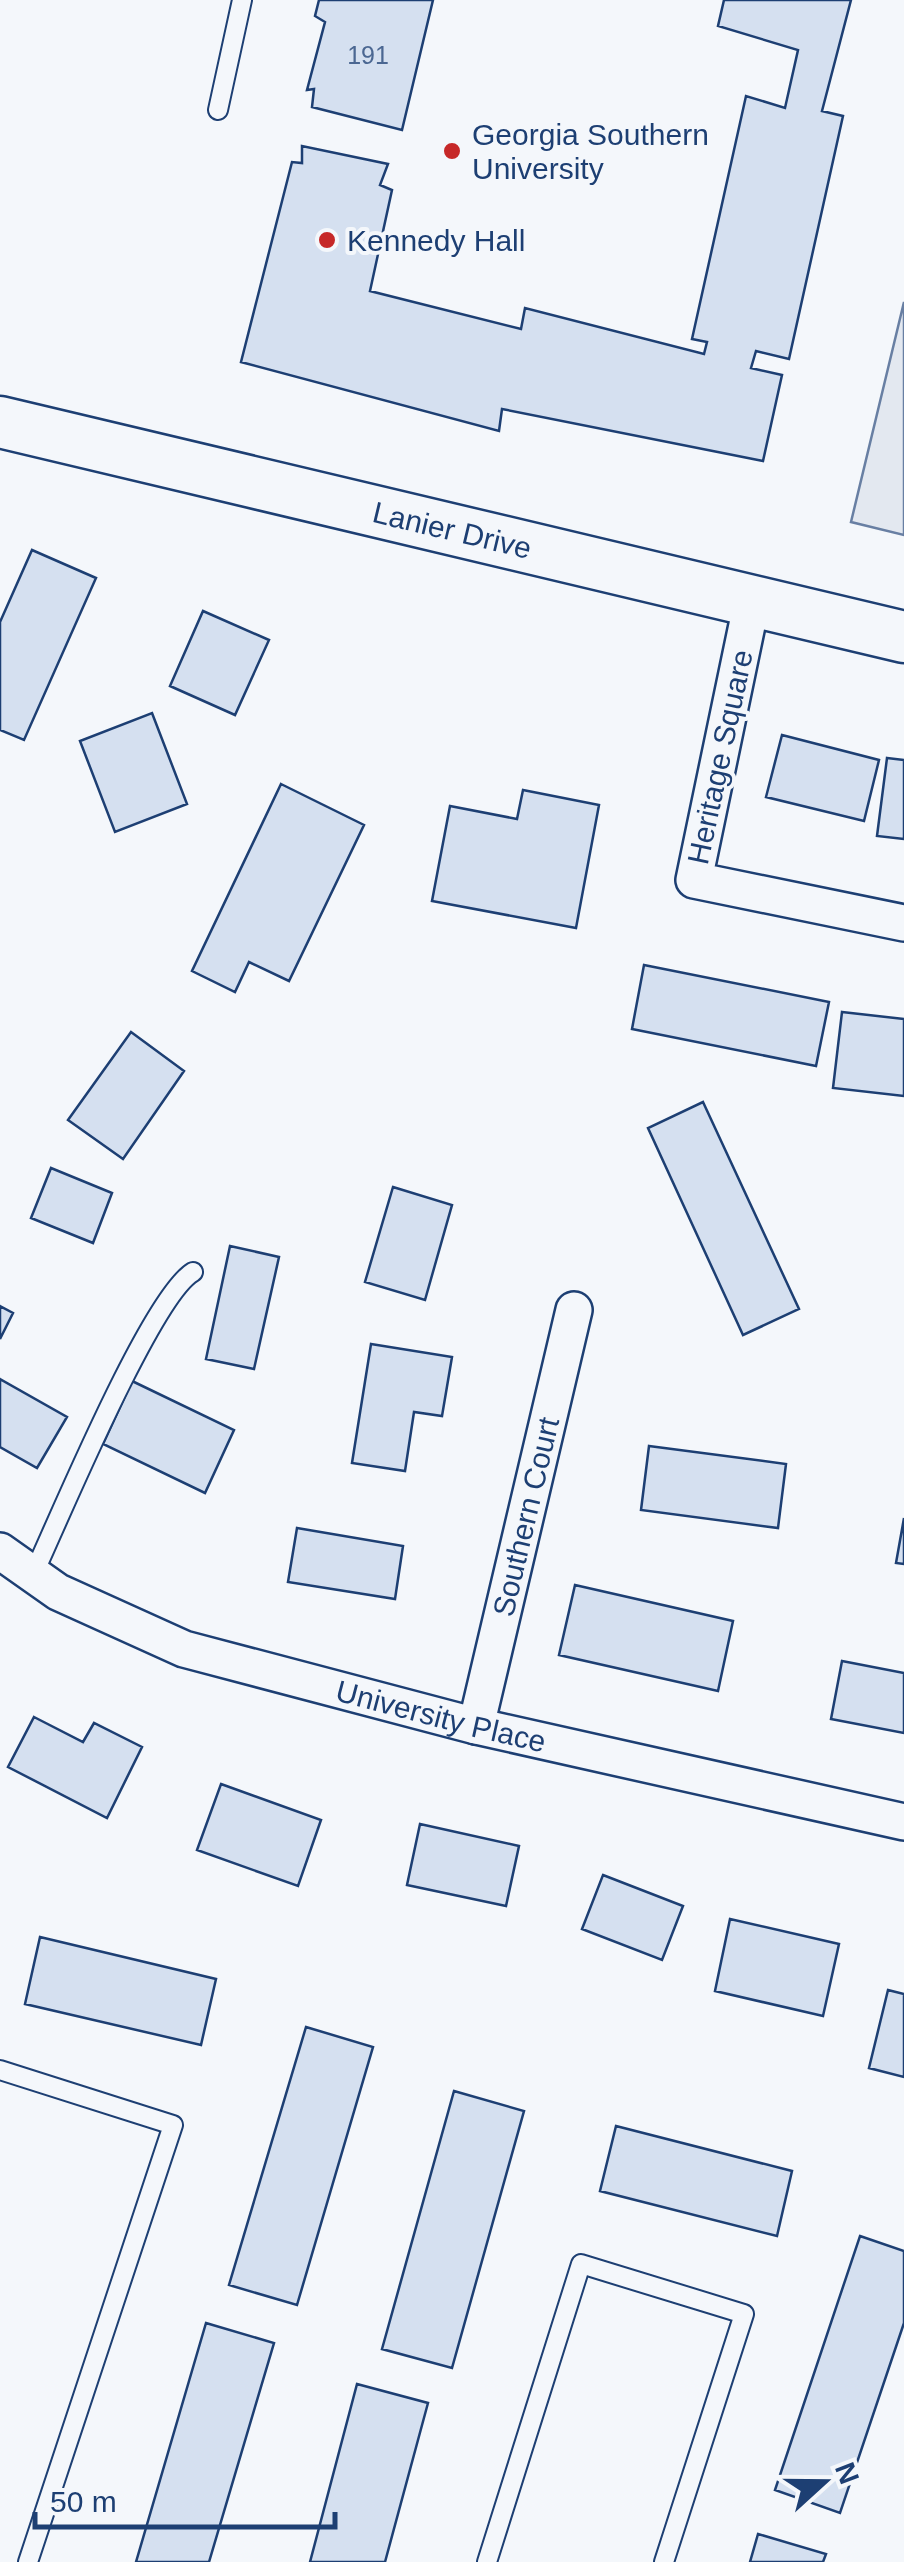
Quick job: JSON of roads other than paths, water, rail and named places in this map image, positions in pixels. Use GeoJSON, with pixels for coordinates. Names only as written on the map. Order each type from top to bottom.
{"type":"FeatureCollection","features":[{"type":"Feature","properties":{"kind":"street","name":"Lanier Drive"},"geometry":{"type":"LineString","coordinates":[[0,422],[904,637]]}},
{"type":"Feature","properties":{"kind":"street","name":"Heritage Square"},"geometry":{"type":"LineString","coordinates":[[752,601],[694,880],[904,923]]}},
{"type":"Feature","properties":{"kind":"street","name":"Southern Court"},"geometry":{"type":"LineString","coordinates":[[476,1726],[574,1310]]}},
{"type":"Feature","properties":{"kind":"street","name":"University Place"},"geometry":{"type":"LineString","coordinates":[[0,1551],[58,1592],[184,1649],[476,1726],[904,1822]]}},
{"type":"Feature","properties":{"kind":"lane"},"geometry":{"type":"LineString","coordinates":[[218,110],[242,0]]}},
{"type":"Feature","properties":{"kind":"lane"},"geometry":{"type":"LineString","coordinates":[[34,1574],[103,1422],[160,1313],[182,1279],[193,1272]]}},
{"type":"Feature","properties":{"kind":"lane"},"geometry":{"type":"LineString","coordinates":[[0,2070],[173,2125],[28,2562]]}},
{"type":"Feature","properties":{"kind":"lane"},"geometry":{"type":"LineString","coordinates":[[487,2562],[582,2264],[744,2314],[664,2562]]}},
{"type":"Feature","properties":{"kind":"place","name":"Georgia Southern University"},"geometry":{"type":"Point","coordinates":[452,151]}},
{"type":"Feature","properties":{"kind":"place","name":"Kennedy Hall"},"geometry":{"type":"Point","coordinates":[327,240]}}]}
